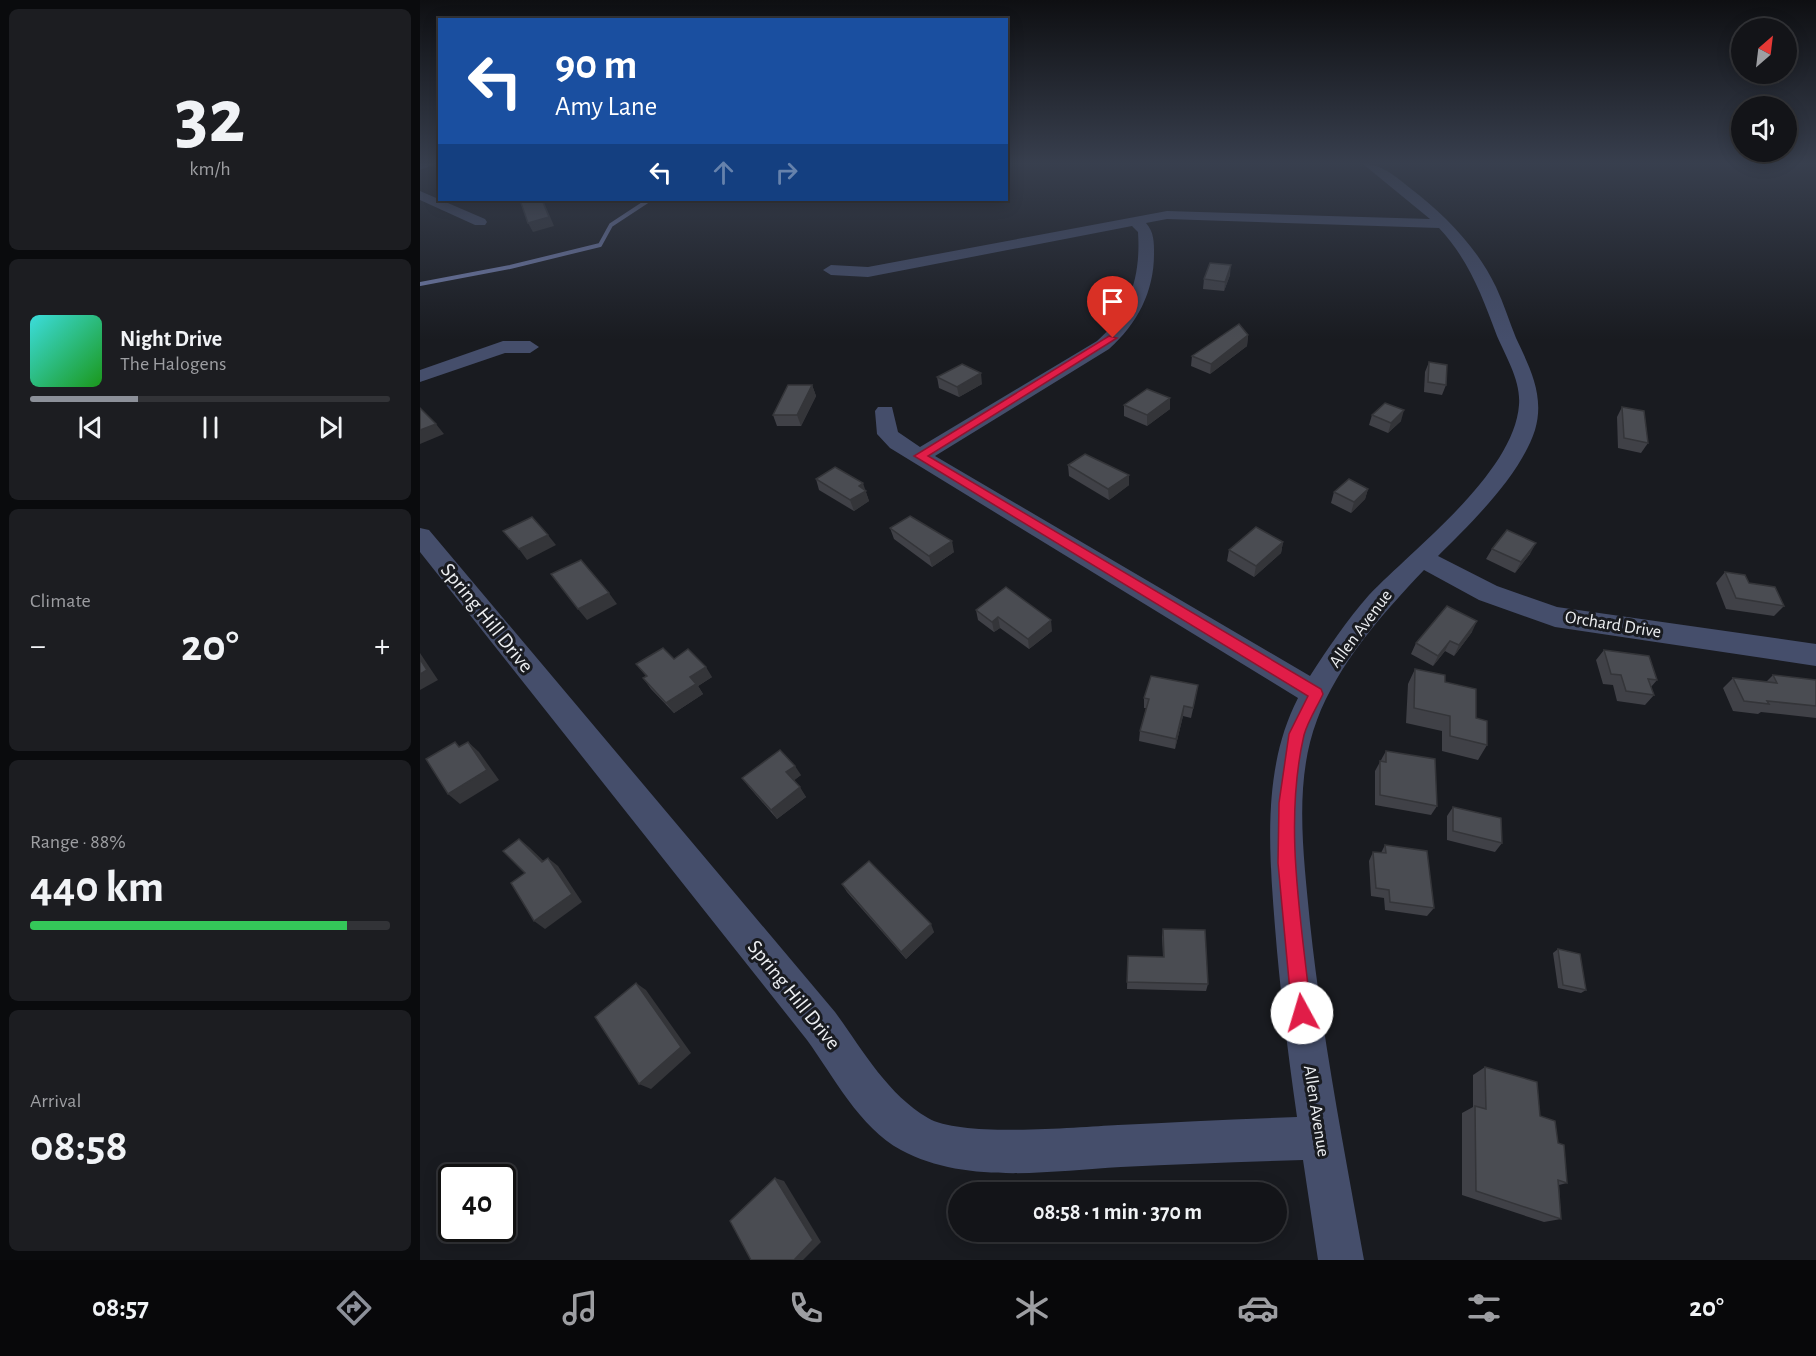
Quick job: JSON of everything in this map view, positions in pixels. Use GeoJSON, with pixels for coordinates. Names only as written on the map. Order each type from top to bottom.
{"type":"FeatureCollection","features":[{"type":"Feature","properties":{"kind":"street"},"geometry":{"type":"LineString","coordinates":[[831,270],[868,272],[1120,223]]}},
{"type":"Feature","properties":{"kind":"street"},"geometry":{"type":"LineString","coordinates":[[920,456],[1103,345],[1120,331],[1136,302],[1146,244],[1145,231],[1137,223]]}},
{"type":"Feature","properties":{"kind":"street"},"geometry":{"type":"LineString","coordinates":[[1413,223],[1442,224]]}},
{"type":"Feature","properties":{"kind":"street","name":"Allen Avenue"},"geometry":{"type":"LineString","coordinates":[[1341,1260],[1302,1013],[1287,863],[1287,803],[1297,734],[1316,694],[1375,605],[1482,494],[1518,447],[1529,407],[1528,392],[1522,371],[1477,267],[1442,224]]}},
{"type":"Feature","properties":{"kind":"street"},"geometry":{"type":"LineString","coordinates":[[420,376],[496,349],[516,345],[530,346]]}},
{"type":"Feature","properties":{"kind":"street"},"geometry":{"type":"LineString","coordinates":[[885,411],[888,434],[920,456],[1316,694]]}},
{"type":"Feature","properties":{"kind":"street","name":"Spring Hill Drive"},"geometry":{"type":"LineString","coordinates":[[420,536],[813,1017],[870,1091],[904,1127],[936,1142],[993,1150],[1320,1138]]}},
{"type":"Feature","properties":{"kind":"street","name":"Orchard Drive"},"geometry":{"type":"LineString","coordinates":[[1421,558],[1488,593],[1555,617],[1816,655]]}},
{"type":"Feature","properties":{"kind":"building"},"geometry":{"type":"Polygon","coordinates":[[[1210,263],[1231,265],[1225,282],[1204,279],[1210,263]]]}},
{"type":"Feature","properties":{"kind":"building"},"geometry":{"type":"Polygon","coordinates":[[[1239,324],[1248,335],[1211,364],[1192,356],[1239,324]]]}},
{"type":"Feature","properties":{"kind":"building"},"geometry":{"type":"Polygon","coordinates":[[[1429,362],[1447,365],[1446,385],[1428,382],[1429,362]]]}},
{"type":"Feature","properties":{"kind":"building"},"geometry":{"type":"Polygon","coordinates":[[[962,364],[981,373],[957,387],[937,377],[962,364]]]}},
{"type":"Feature","properties":{"kind":"building"},"geometry":{"type":"Polygon","coordinates":[[[788,385],[812,385],[797,415],[773,415],[788,385]]]}},
{"type":"Feature","properties":{"kind":"building"},"geometry":{"type":"Polygon","coordinates":[[[1147,389],[1170,398],[1147,415],[1124,405],[1147,389]]]}},
{"type":"Feature","properties":{"kind":"building"},"geometry":{"type":"Polygon","coordinates":[[[1385,403],[1404,410],[1391,423],[1372,415],[1385,403]]]}},
{"type":"Feature","properties":{"kind":"building"},"geometry":{"type":"Polygon","coordinates":[[[1622,407],[1644,411],[1648,443],[1624,438],[1622,407]]]}},
{"type":"Feature","properties":{"kind":"building"},"geometry":{"type":"Polygon","coordinates":[[[420,408],[436,424],[420,430],[420,408]]]}},
{"type":"Feature","properties":{"kind":"building"},"geometry":{"type":"Polygon","coordinates":[[[1085,454],[1129,475],[1108,489],[1068,465],[1085,454]]]}},
{"type":"Feature","properties":{"kind":"building"},"geometry":{"type":"Polygon","coordinates":[[[835,467],[863,483],[859,486],[866,491],[850,500],[816,479],[835,467]]]}},
{"type":"Feature","properties":{"kind":"building"},"geometry":{"type":"Polygon","coordinates":[[[1349,479],[1368,489],[1354,502],[1334,492],[1349,479]]]}},
{"type":"Feature","properties":{"kind":"building"},"geometry":{"type":"Polygon","coordinates":[[[910,516],[952,541],[929,556],[890,528],[910,516]]]}},
{"type":"Feature","properties":{"kind":"building"},"geometry":{"type":"Polygon","coordinates":[[[532,517],[548,535],[519,549],[503,531],[532,517]]]}},
{"type":"Feature","properties":{"kind":"building"},"geometry":{"type":"Polygon","coordinates":[[[1256,527],[1283,542],[1256,566],[1229,550],[1256,527]]]}},
{"type":"Feature","properties":{"kind":"building"},"geometry":{"type":"Polygon","coordinates":[[[1507,530],[1536,543],[1521,562],[1492,549],[1507,530]]]}},
{"type":"Feature","properties":{"kind":"building"},"geometry":{"type":"Polygon","coordinates":[[[581,560],[609,593],[578,609],[551,574],[581,560]]]}},
{"type":"Feature","properties":{"kind":"building"},"geometry":{"type":"Polygon","coordinates":[[[1725,572],[1745,575],[1749,583],[1775,587],[1784,606],[1736,598],[1725,572]]]}},
{"type":"Feature","properties":{"kind":"building"},"geometry":{"type":"Polygon","coordinates":[[[1006,587],[1051,620],[1028,639],[998,617],[992,622],[976,610],[1006,587]]]}},
{"type":"Feature","properties":{"kind":"building"},"geometry":{"type":"Polygon","coordinates":[[[1447,606],[1477,621],[1459,645],[1450,641],[1438,656],[1416,643],[1447,606]]]}},
{"type":"Feature","properties":{"kind":"building"},"geometry":{"type":"Polygon","coordinates":[[[663,648],[674,659],[688,649],[706,667],[690,677],[696,684],[666,703],[643,678],[647,676],[636,664],[663,648]]]}},
{"type":"Feature","properties":{"kind":"building"},"geometry":{"type":"Polygon","coordinates":[[[1604,650],[1649,656],[1657,680],[1648,679],[1654,695],[1626,691],[1621,675],[1611,674],[1604,650]]]}},
{"type":"Feature","properties":{"kind":"building"},"geometry":{"type":"Polygon","coordinates":[[[420,659],[427,670],[420,674],[420,659]]]}},
{"type":"Feature","properties":{"kind":"building"},"geometry":{"type":"Polygon","coordinates":[[[1415,669],[1445,675],[1445,682],[1476,689],[1476,718],[1487,721],[1487,745],[1450,736],[1450,716],[1414,708],[1415,669]]]}},
{"type":"Feature","properties":{"kind":"building"},"geometry":{"type":"Polygon","coordinates":[[[1773,675],[1816,680],[1816,706],[1744,701],[1733,678],[1777,683],[1773,675]]]}},
{"type":"Feature","properties":{"kind":"building"},"geometry":{"type":"Polygon","coordinates":[[[1151,676],[1198,685],[1193,708],[1184,706],[1176,739],[1140,731],[1149,699],[1144,698],[1151,676]]]}},
{"type":"Feature","properties":{"kind":"building"},"geometry":{"type":"Polygon","coordinates":[[[455,742],[459,747],[468,742],[487,770],[448,794],[426,759],[455,742]]]}},
{"type":"Feature","properties":{"kind":"building"},"geometry":{"type":"Polygon","coordinates":[[[780,750],[795,766],[786,772],[800,787],[771,810],[742,778],[780,750]]]}},
{"type":"Feature","properties":{"kind":"building"},"geometry":{"type":"Polygon","coordinates":[[[1386,751],[1435,759],[1437,806],[1380,795],[1380,761],[1386,762],[1386,751]]]}},
{"type":"Feature","properties":{"kind":"building"},"geometry":{"type":"Polygon","coordinates":[[[1453,807],[1501,818],[1502,843],[1453,831],[1453,807]]]}},
{"type":"Feature","properties":{"kind":"building"},"geometry":{"type":"Polygon","coordinates":[[[519,839],[542,862],[548,858],[572,894],[534,921],[511,883],[525,873],[503,851],[519,839]]]}},
{"type":"Feature","properties":{"kind":"building"},"geometry":{"type":"Polygon","coordinates":[[[1385,845],[1427,851],[1434,908],[1390,902],[1389,890],[1376,888],[1373,852],[1386,853],[1385,845]]]}},
{"type":"Feature","properties":{"kind":"building"},"geometry":{"type":"Polygon","coordinates":[[[869,861],[931,924],[901,952],[842,884],[869,861]]]}},
{"type":"Feature","properties":{"kind":"building"},"geometry":{"type":"Polygon","coordinates":[[[1163,929],[1205,930],[1208,984],[1127,982],[1128,956],[1164,957],[1163,929]]]}},
{"type":"Feature","properties":{"kind":"building"},"geometry":{"type":"Polygon","coordinates":[[[1558,949],[1580,954],[1586,990],[1563,985],[1558,949]]]}},
{"type":"Feature","properties":{"kind":"building"},"geometry":{"type":"Polygon","coordinates":[[[636,983],[681,1047],[639,1084],[595,1017],[636,983]]]}},
{"type":"Feature","properties":{"kind":"building"},"geometry":{"type":"Polygon","coordinates":[[[1485,1067],[1537,1082],[1540,1116],[1555,1121],[1558,1143],[1564,1145],[1567,1183],[1558,1180],[1561,1219],[1476,1191],[1475,1106],[1486,1109],[1485,1067]]]}},
{"type":"Feature","properties":{"kind":"building"},"geometry":{"type":"Polygon","coordinates":[[[775,1178],[813,1240],[794,1260],[751,1260],[730,1221],[775,1178]]]}},
{"type":"Feature","properties":{"kind":"waterway"},"geometry":{"type":"LineString","coordinates":[[420,284],[510,267],[600,245],[614,223]]}},
{"type":"Feature","properties":{"kind":"route"},"geometry":{"type":"LineString","coordinates":[[1113,338],[920,456],[1316,694],[1304,714],[1297,734],[1287,803],[1287,863],[1302,1013]]}}]}
